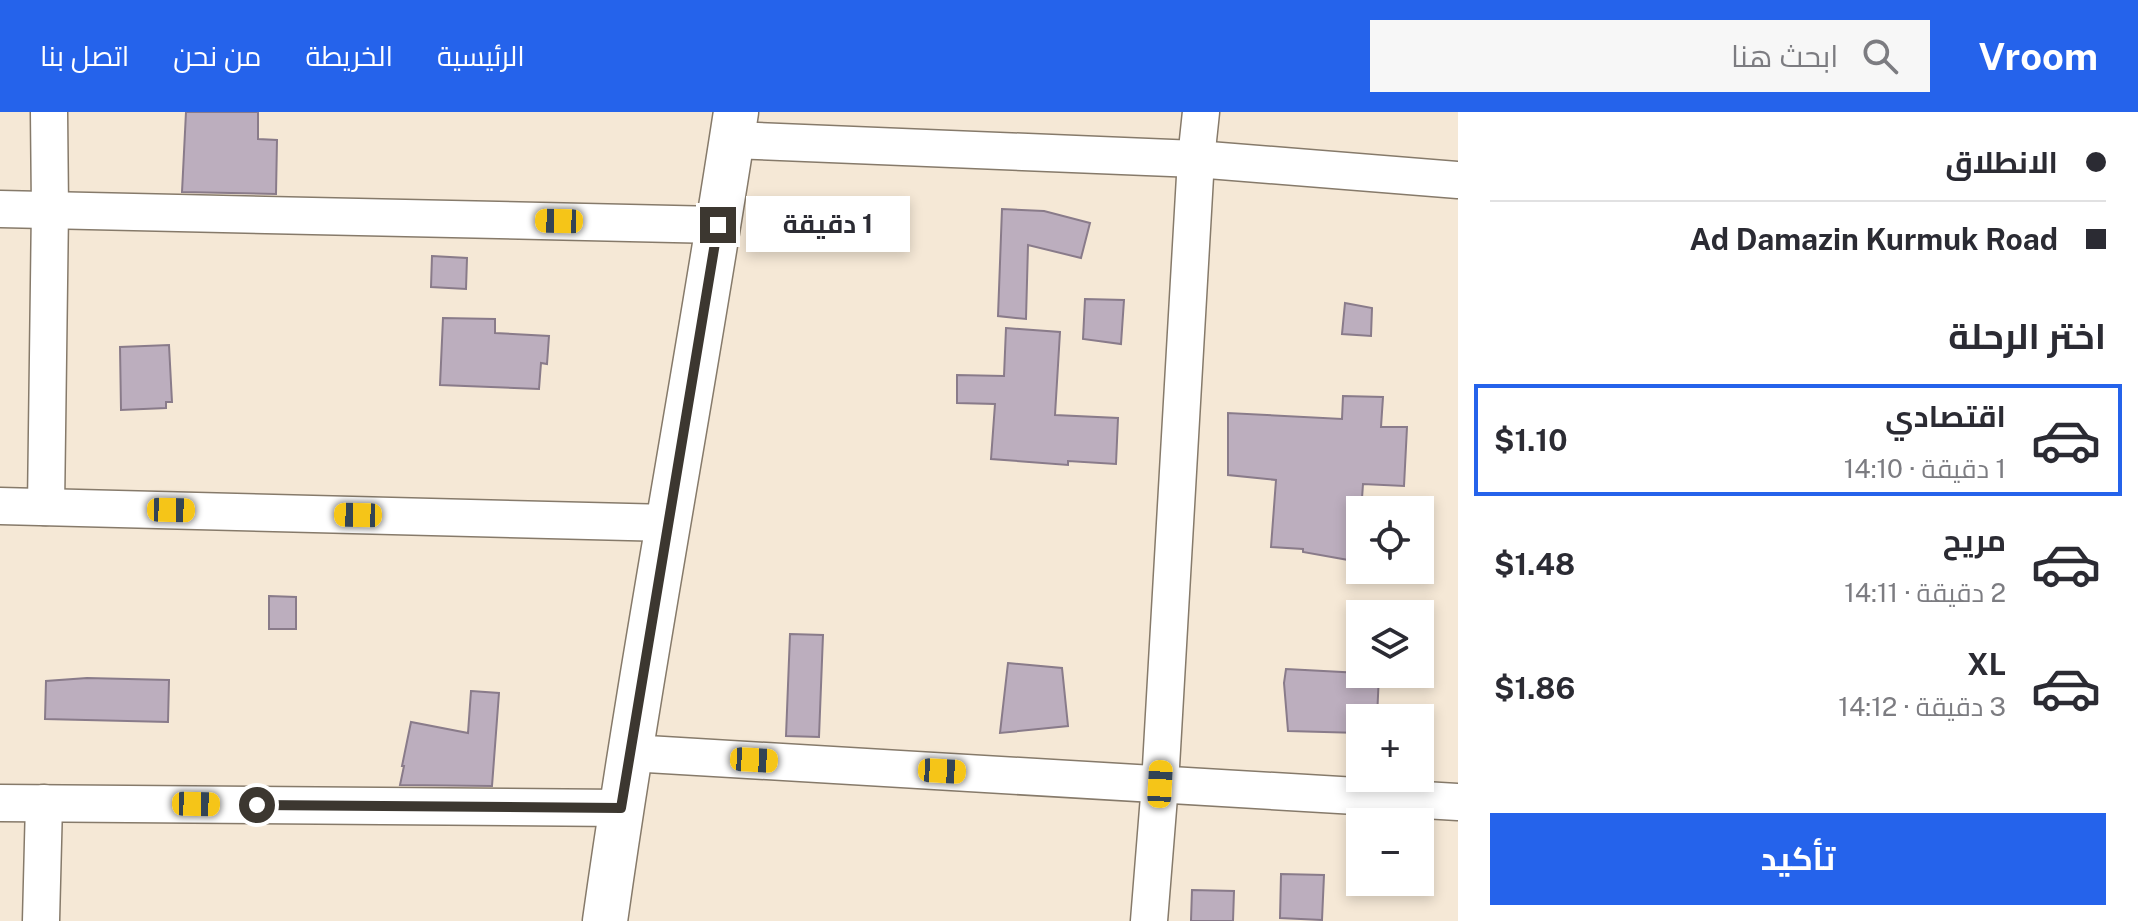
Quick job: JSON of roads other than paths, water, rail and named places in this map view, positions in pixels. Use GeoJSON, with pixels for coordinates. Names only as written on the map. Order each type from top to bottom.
{"type":"FeatureCollection","features":[{"type":"Feature","properties":{"kind":"highway"},"geometry":{"type":"LineString","coordinates":[[605,921],[734,126]]}},
{"type":"Feature","properties":{"kind":"street"},"geometry":{"type":"LineString","coordinates":[[46,507],[49,112]]}},
{"type":"Feature","properties":{"kind":"street"},"geometry":{"type":"LineString","coordinates":[[1149,921],[1201,112]]}},
{"type":"Feature","properties":{"kind":"street"},"geometry":{"type":"LineString","coordinates":[[734,126],[1458,180]]}},
{"type":"Feature","properties":{"kind":"street"},"geometry":{"type":"LineString","coordinates":[[0,209],[718,225]]}},
{"type":"Feature","properties":{"kind":"street"},"geometry":{"type":"LineString","coordinates":[[0,506],[669,523]]}},
{"type":"Feature","properties":{"kind":"street"},"geometry":{"type":"LineString","coordinates":[[630,753],[1458,802]]}},
{"type":"Feature","properties":{"kind":"street"},"geometry":{"type":"LineString","coordinates":[[0,803],[621,808]]}},
{"type":"Feature","properties":{"kind":"street"},"geometry":{"type":"LineString","coordinates":[[41,921],[44,803]]}}]}
